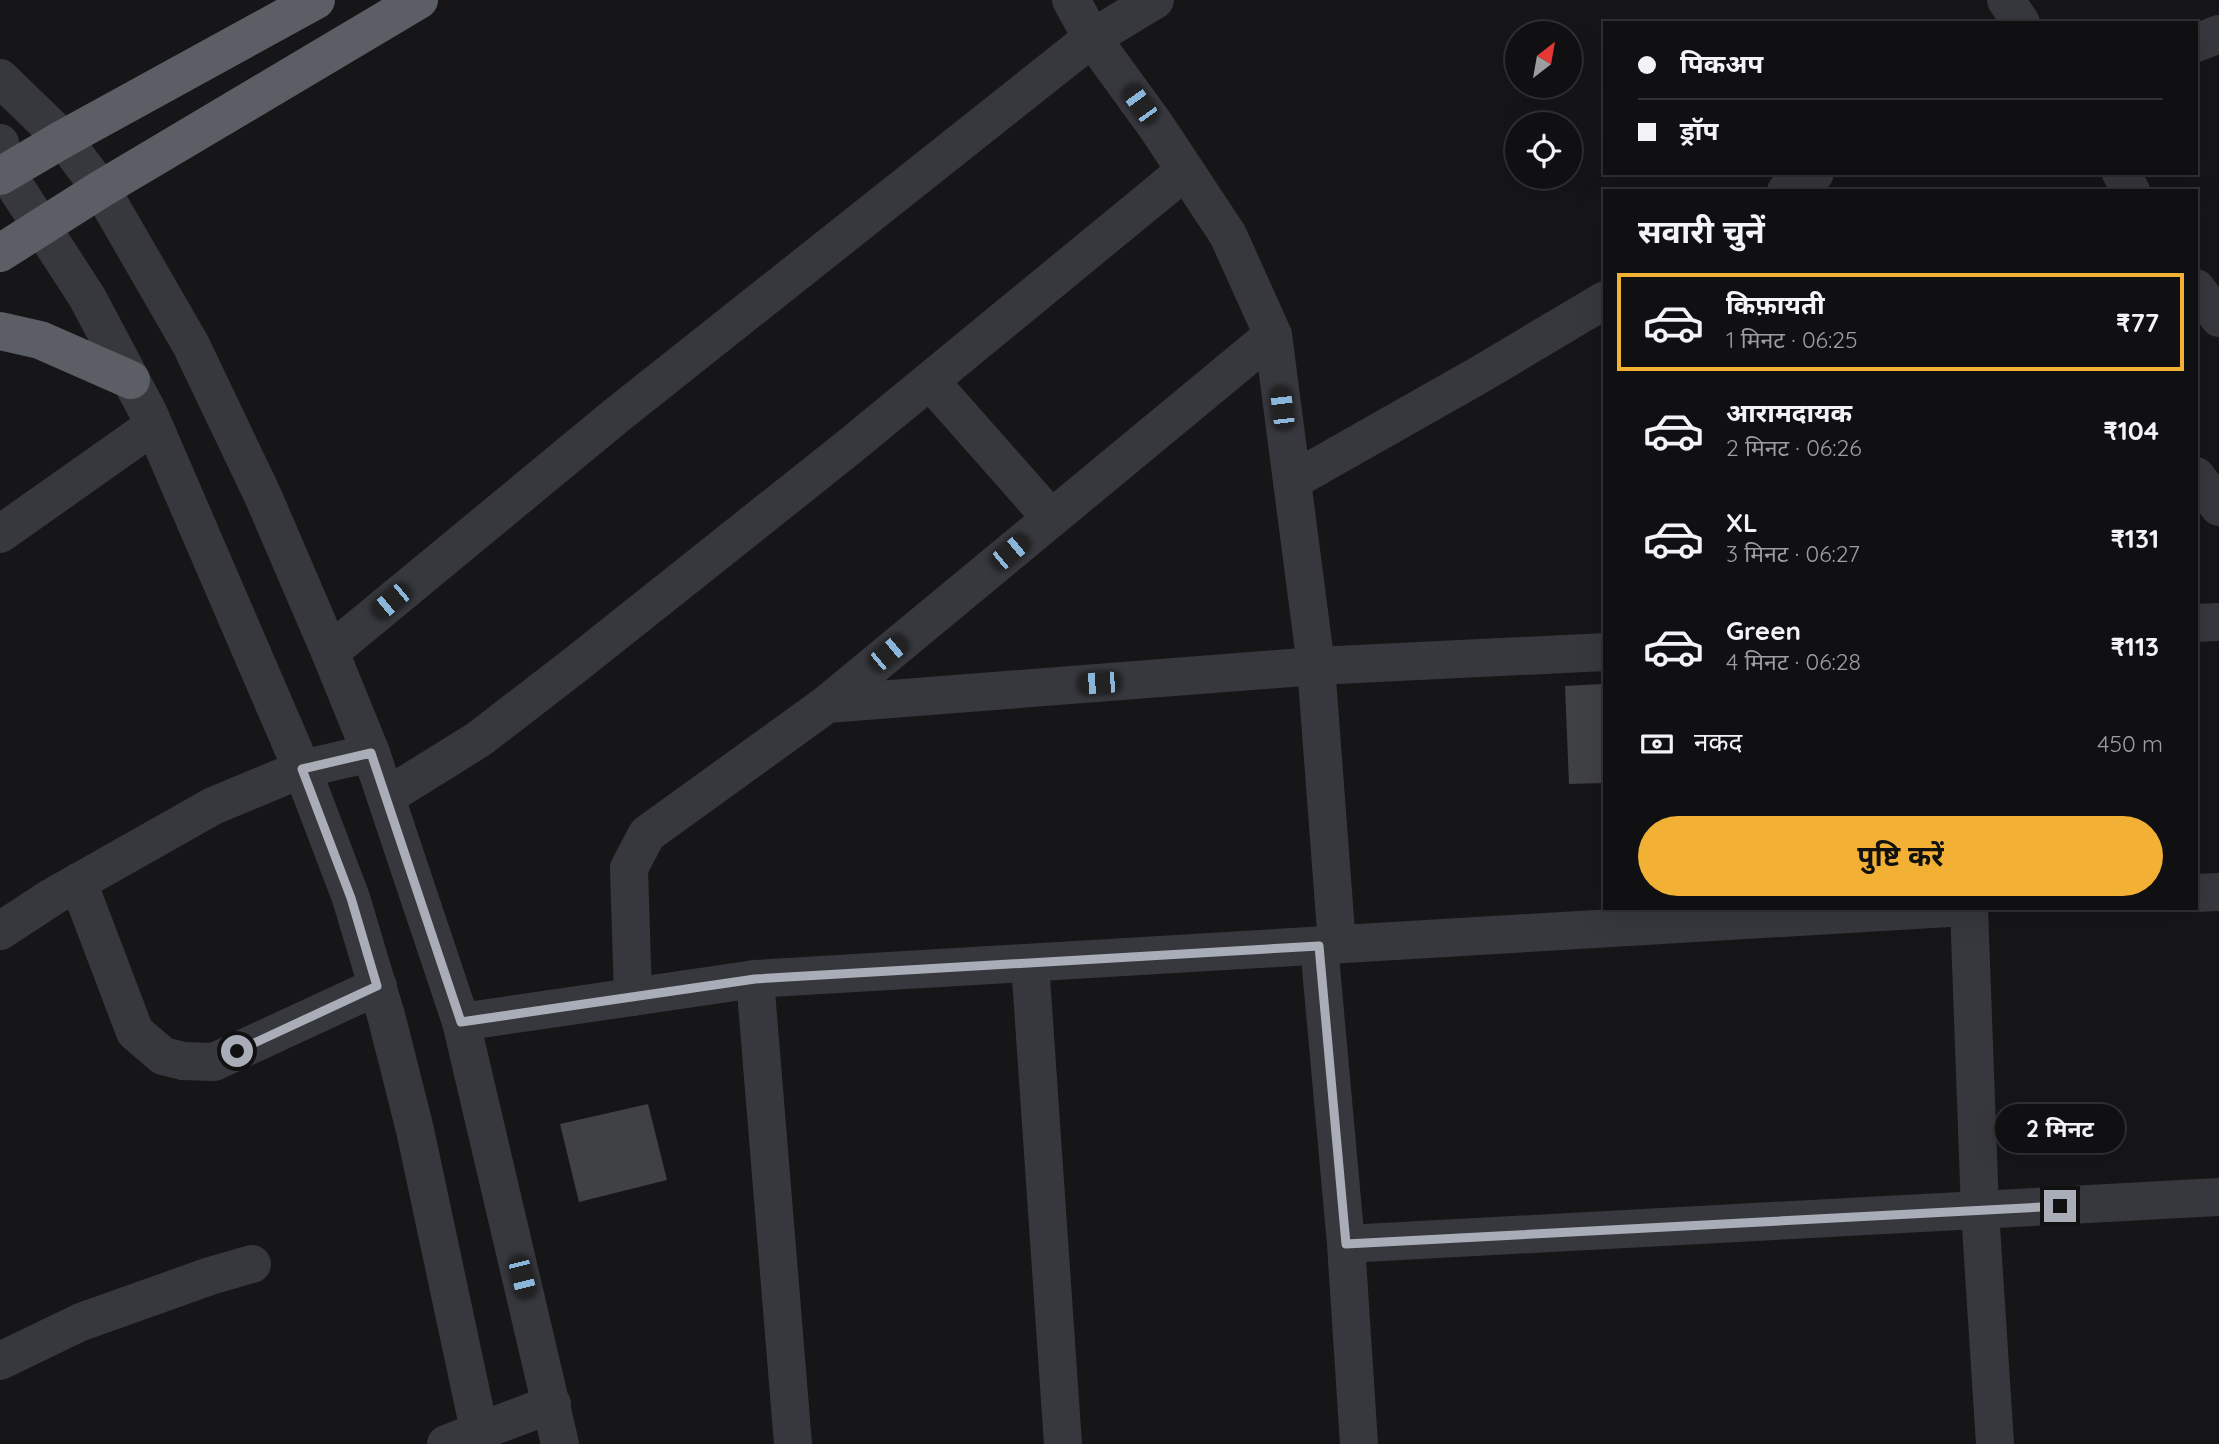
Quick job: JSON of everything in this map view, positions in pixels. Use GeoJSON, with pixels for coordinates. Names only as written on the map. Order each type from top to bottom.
{"type":"FeatureCollection","features":[{"type":"Feature","properties":{"kind":"highway"},"geometry":{"type":"LineString","coordinates":[[2,164],[62,139],[316,0]]}},
{"type":"Feature","properties":{"kind":"highway"},"geometry":{"type":"LineString","coordinates":[[0,253],[101,189],[419,0]]}},
{"type":"Feature","properties":{"kind":"highway"},"geometry":{"type":"LineString","coordinates":[[0,331],[40,340],[131,380]]}},
{"type":"Feature","properties":{"kind":"street"},"geometry":{"type":"LineString","coordinates":[[1071,0],[1091,38],[1156,126],[1228,235],[1272,335],[1316,666],[1328,945],[1359,1444]]}},
{"type":"Feature","properties":{"kind":"street"},"geometry":{"type":"LineString","coordinates":[[330,652],[617,415],[1091,38],[1155,0]]}},
{"type":"Feature","properties":{"kind":"street"},"geometry":{"type":"LineString","coordinates":[[2006,0],[2020,21]]}},
{"type":"Feature","properties":{"kind":"street"},"geometry":{"type":"LineString","coordinates":[[2198,42],[2219,34]]}},
{"type":"Feature","properties":{"kind":"street"},"geometry":{"type":"LineString","coordinates":[[0,78],[62,139],[101,189],[191,345],[262,496],[330,652],[371,753],[461,1022],[560,1444]]}},
{"type":"Feature","properties":{"kind":"street"},"geometry":{"type":"LineString","coordinates":[[2,164],[87,298],[149,414],[302,769],[351,898],[415,1130],[470,1440],[552,1404]]}},
{"type":"Feature","properties":{"kind":"street"},"geometry":{"type":"LineString","coordinates":[[386,797],[489,731],[586,656],[930,380],[1185,170]]}},
{"type":"Feature","properties":{"kind":"street"},"geometry":{"type":"LineString","coordinates":[[1789,189],[1812,175]]}},
{"type":"Feature","properties":{"kind":"street"},"geometry":{"type":"LineString","coordinates":[[1292,481],[1603,301]]}},
{"type":"Feature","properties":{"kind":"street"},"geometry":{"type":"LineString","coordinates":[[633,997],[629,868],[647,834],[827,704],[1272,335]]}},
{"type":"Feature","properties":{"kind":"street"},"geometry":{"type":"LineString","coordinates":[[930,380],[1051,518]]}},
{"type":"Feature","properties":{"kind":"street"},"geometry":{"type":"LineString","coordinates":[[0,534],[153,426]]}},
{"type":"Feature","properties":{"kind":"street"},"geometry":{"type":"LineString","coordinates":[[2198,479],[2219,507]]}},
{"type":"Feature","properties":{"kind":"street"},"geometry":{"type":"LineString","coordinates":[[2198,623],[2219,622]]}},
{"type":"Feature","properties":{"kind":"street"},"geometry":{"type":"LineString","coordinates":[[827,704],[1316,666],[1603,652]]}},
{"type":"Feature","properties":{"kind":"street"},"geometry":{"type":"LineString","coordinates":[[0,931],[52,897],[213,806],[302,769],[371,753]]}},
{"type":"Feature","properties":{"kind":"street"},"geometry":{"type":"LineString","coordinates":[[78,882],[135,1032],[163,1056],[183,1062],[214,1062],[377,986]]}},
{"type":"Feature","properties":{"kind":"street"},"geometry":{"type":"LineString","coordinates":[[2198,893],[2219,892]]}},
{"type":"Feature","properties":{"kind":"street"},"geometry":{"type":"LineString","coordinates":[[461,1022],[755,979],[1915,910]]}},
{"type":"Feature","properties":{"kind":"street"},"geometry":{"type":"LineString","coordinates":[[1969,910],[1980,1211],[1995,1444]]}},
{"type":"Feature","properties":{"kind":"street"},"geometry":{"type":"LineString","coordinates":[[1030,963],[1063,1444]]}},
{"type":"Feature","properties":{"kind":"street"},"geometry":{"type":"LineString","coordinates":[[755,979],[793,1444]]}},
{"type":"Feature","properties":{"kind":"street"},"geometry":{"type":"LineString","coordinates":[[1346,1244],[2219,1197]]}},
{"type":"Feature","properties":{"kind":"street"},"geometry":{"type":"LineString","coordinates":[[0,1361],[81,1322],[210,1276],[252,1264]]}},
{"type":"Feature","properties":{"kind":"building"},"geometry":{"type":"Polygon","coordinates":[[[1603,671],[1603,783],[1569,784],[1565,686],[1601,684],[1603,671]]]}},
{"type":"Feature","properties":{"kind":"building"},"geometry":{"type":"Polygon","coordinates":[[[648,1104],[667,1180],[579,1202],[560,1124],[648,1104]]]}},
{"type":"Feature","properties":{"kind":"route"},"geometry":{"type":"LineString","coordinates":[[237,1051],[377,986],[351,898],[302,769],[371,753],[461,1022],[755,979],[1319,946],[1346,1244],[2060,1206]]}}]}
